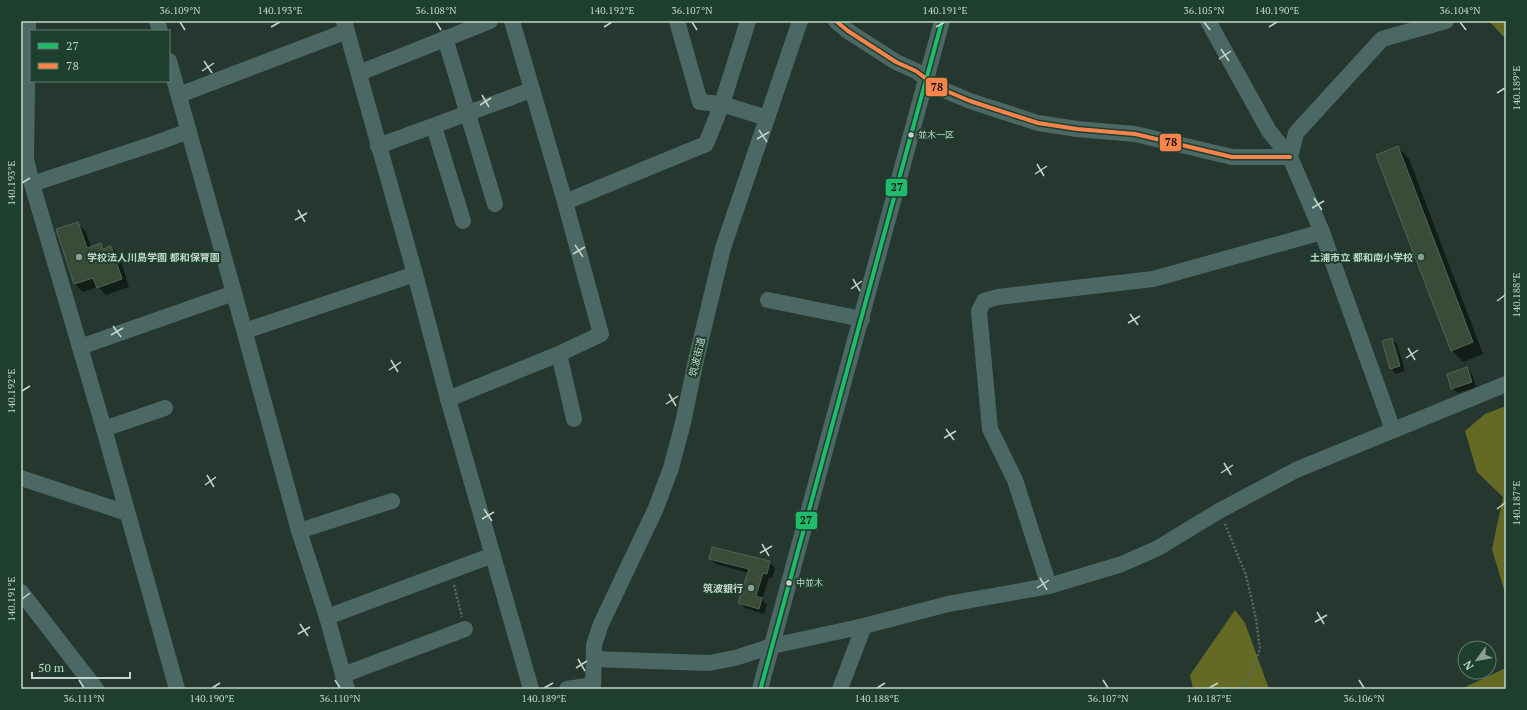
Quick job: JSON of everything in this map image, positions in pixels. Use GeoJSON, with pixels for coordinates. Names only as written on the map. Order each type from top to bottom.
{"type":"FeatureCollection","features":[{"type":"Feature","properties":{"kind":"street"},"geometry":{"type":"LineString","coordinates":[[28,21],[26,159],[177,689]]}},
{"type":"Feature","properties":{"kind":"street"},"geometry":{"type":"LineString","coordinates":[[359,73],[490,21]]}},
{"type":"Feature","properties":{"kind":"street"},"geometry":{"type":"LineString","coordinates":[[448,399],[559,354],[601,334],[565,202],[512,21]]}},
{"type":"Feature","properties":{"kind":"street"},"geometry":{"type":"LineString","coordinates":[[677,21],[700,102],[722,104],[767,118]]}},
{"type":"Feature","properties":{"kind":"street"},"geometry":{"type":"LineString","coordinates":[[565,202],[706,144],[722,104],[748,21]]}},
{"type":"Feature","properties":{"kind":"street","name":"筑波街道"},"geometry":{"type":"LineString","coordinates":[[593,687],[594,645],[601,624],[656,508],[671,468],[683,423],[696,360],[723,248],[800,21]]}},
{"type":"Feature","properties":{"kind":"street"},"geometry":{"type":"LineString","coordinates":[[836,21],[848,31],[890,58],[916,71],[937,87],[970,101],[1038,124],[1135,134],[1232,157],[1290,157]]}},
{"type":"Feature","properties":{"kind":"street"},"geometry":{"type":"LineString","coordinates":[[760,689],[942,21]]}},
{"type":"Feature","properties":{"kind":"street"},"geometry":{"type":"LineString","coordinates":[[1208,21],[1268,132],[1290,157],[1322,232],[1393,430]]}},
{"type":"Feature","properties":{"kind":"street"},"geometry":{"type":"LineString","coordinates":[[1290,157],[1296,133],[1382,39],[1446,21]]}},
{"type":"Feature","properties":{"kind":"street"},"geometry":{"type":"LineString","coordinates":[[179,95],[345,26],[415,274],[448,399],[531,689]]}},
{"type":"Feature","properties":{"kind":"street"},"geometry":{"type":"LineString","coordinates":[[445,38],[495,204]]}},
{"type":"Feature","properties":{"kind":"street"},"geometry":{"type":"LineString","coordinates":[[170,65],[245,331],[299,532],[327,617],[345,682],[465,629]]}},
{"type":"Feature","properties":{"kind":"street"},"geometry":{"type":"LineString","coordinates":[[378,146],[434,127],[531,90]]}},
{"type":"Feature","properties":{"kind":"street"},"geometry":{"type":"LineString","coordinates":[[434,127],[463,221]]}},
{"type":"Feature","properties":{"kind":"street"},"geometry":{"type":"LineString","coordinates":[[32,184],[189,131]]}},
{"type":"Feature","properties":{"kind":"street"},"geometry":{"type":"LineString","coordinates":[[1049,586],[1015,480],[990,429],[979,311],[984,301],[998,297],[1153,279],[1322,232]]}},
{"type":"Feature","properties":{"kind":"street"},"geometry":{"type":"LineString","coordinates":[[245,331],[415,274]]}},
{"type":"Feature","properties":{"kind":"street"},"geometry":{"type":"LineString","coordinates":[[80,347],[234,293]]}},
{"type":"Feature","properties":{"kind":"street"},"geometry":{"type":"LineString","coordinates":[[768,300],[862,319]]}},
{"type":"Feature","properties":{"kind":"street"},"geometry":{"type":"LineString","coordinates":[[559,354],[574,419]]}},
{"type":"Feature","properties":{"kind":"street"},"geometry":{"type":"LineString","coordinates":[[594,658],[709,663],[735,658],[772,646],[864,626],[948,604],[1049,586],[1122,564],[1158,548],[1219,511],[1296,470],[1506,384]]}},
{"type":"Feature","properties":{"kind":"street"},"geometry":{"type":"LineString","coordinates":[[104,429],[165,408]]}},
{"type":"Feature","properties":{"kind":"street"},"geometry":{"type":"LineString","coordinates":[[21,478],[127,512]]}},
{"type":"Feature","properties":{"kind":"street"},"geometry":{"type":"LineString","coordinates":[[299,532],[392,501]]}},
{"type":"Feature","properties":{"kind":"street"},"geometry":{"type":"LineString","coordinates":[[327,617],[493,555]]}},
{"type":"Feature","properties":{"kind":"street"},"geometry":{"type":"LineString","coordinates":[[21,592],[96,689]]}},
{"type":"Feature","properties":{"kind":"street"},"geometry":{"type":"LineString","coordinates":[[840,689],[864,626]]}},
{"type":"Feature","properties":{"kind":"street"},"geometry":{"type":"LineString","coordinates":[[567,689],[593,687]]}},
{"type":"Feature","properties":{"kind":"path"},"geometry":{"type":"LineString","coordinates":[[1219,511],[1246,575],[1256,619],[1260,649],[1251,673],[1241,689]]}},
{"type":"Feature","properties":{"kind":"path"},"geometry":{"type":"LineString","coordinates":[[450,571],[465,629]]}},
{"type":"Feature","properties":{"kind":"green space"},"geometry":{"type":"Polygon","coordinates":[[[1489,21],[1506,21],[1506,37],[1504,37],[1489,21]]]}},
{"type":"Feature","properties":{"kind":"green space"},"geometry":{"type":"Polygon","coordinates":[[[1506,406],[1506,654],[1505,593],[1492,549],[1503,497],[1477,472],[1465,431],[1485,414],[1506,406]]]}},
{"type":"Feature","properties":{"kind":"green space"},"geometry":{"type":"Polygon","coordinates":[[[1235,610],[1245,623],[1269,689],[1193,689],[1190,675],[1235,610]]]}},
{"type":"Feature","properties":{"kind":"green space"},"geometry":{"type":"Polygon","coordinates":[[[1506,668],[1506,689],[1461,689],[1480,680],[1497,680],[1497,672],[1506,668]]]}},
{"type":"Feature","properties":{"kind":"building"},"geometry":{"type":"Polygon","coordinates":[[[1398,146],[1473,342],[1451,351],[1376,155],[1398,146]]]}},
{"type":"Feature","properties":{"kind":"building"},"geometry":{"type":"Polygon","coordinates":[[[78,222],[87,248],[101,243],[103,249],[111,246],[122,279],[97,288],[93,278],[74,284],[56,229],[78,222]]]}},
{"type":"Feature","properties":{"kind":"building"},"geometry":{"type":"Polygon","coordinates":[[[1392,338],[1400,366],[1390,369],[1382,341],[1392,338]]]}},
{"type":"Feature","properties":{"kind":"building"},"geometry":{"type":"Polygon","coordinates":[[[1467,367],[1472,382],[1451,389],[1447,374],[1467,367]]]}},
{"type":"Feature","properties":{"kind":"building"},"geometry":{"type":"Polygon","coordinates":[[[712,547],[770,561],[767,574],[763,573],[756,596],[762,598],[759,609],[738,603],[749,569],[709,559],[712,547]]]}},
{"type":"Feature","properties":{"kind":"transit line","name":"78"},"geometry":{"type":"LineString","coordinates":[[836,21],[848,31],[896,62],[916,71],[937,87],[970,101],[1038,123],[1077,129],[1135,134],[1232,157],[1290,157]]}},
{"type":"Feature","properties":{"kind":"transit line","name":"27"},"geometry":{"type":"LineString","coordinates":[[761,687],[942,21]]}},
{"type":"Feature","properties":{"kind":"place","name":"並木一区"},"geometry":{"type":"Point","coordinates":[911,135]}},
{"type":"Feature","properties":{"kind":"place","name":"学校法人川島学園 都和保育園"},"geometry":{"type":"Point","coordinates":[79,257]}},
{"type":"Feature","properties":{"kind":"place","name":"土浦市立 都和南小学校"},"geometry":{"type":"Point","coordinates":[1421,257]}},
{"type":"Feature","properties":{"kind":"place","name":"中並木"},"geometry":{"type":"Point","coordinates":[789,583]}},
{"type":"Feature","properties":{"kind":"place","name":"筑波銀行"},"geometry":{"type":"Point","coordinates":[751,588]}}]}
